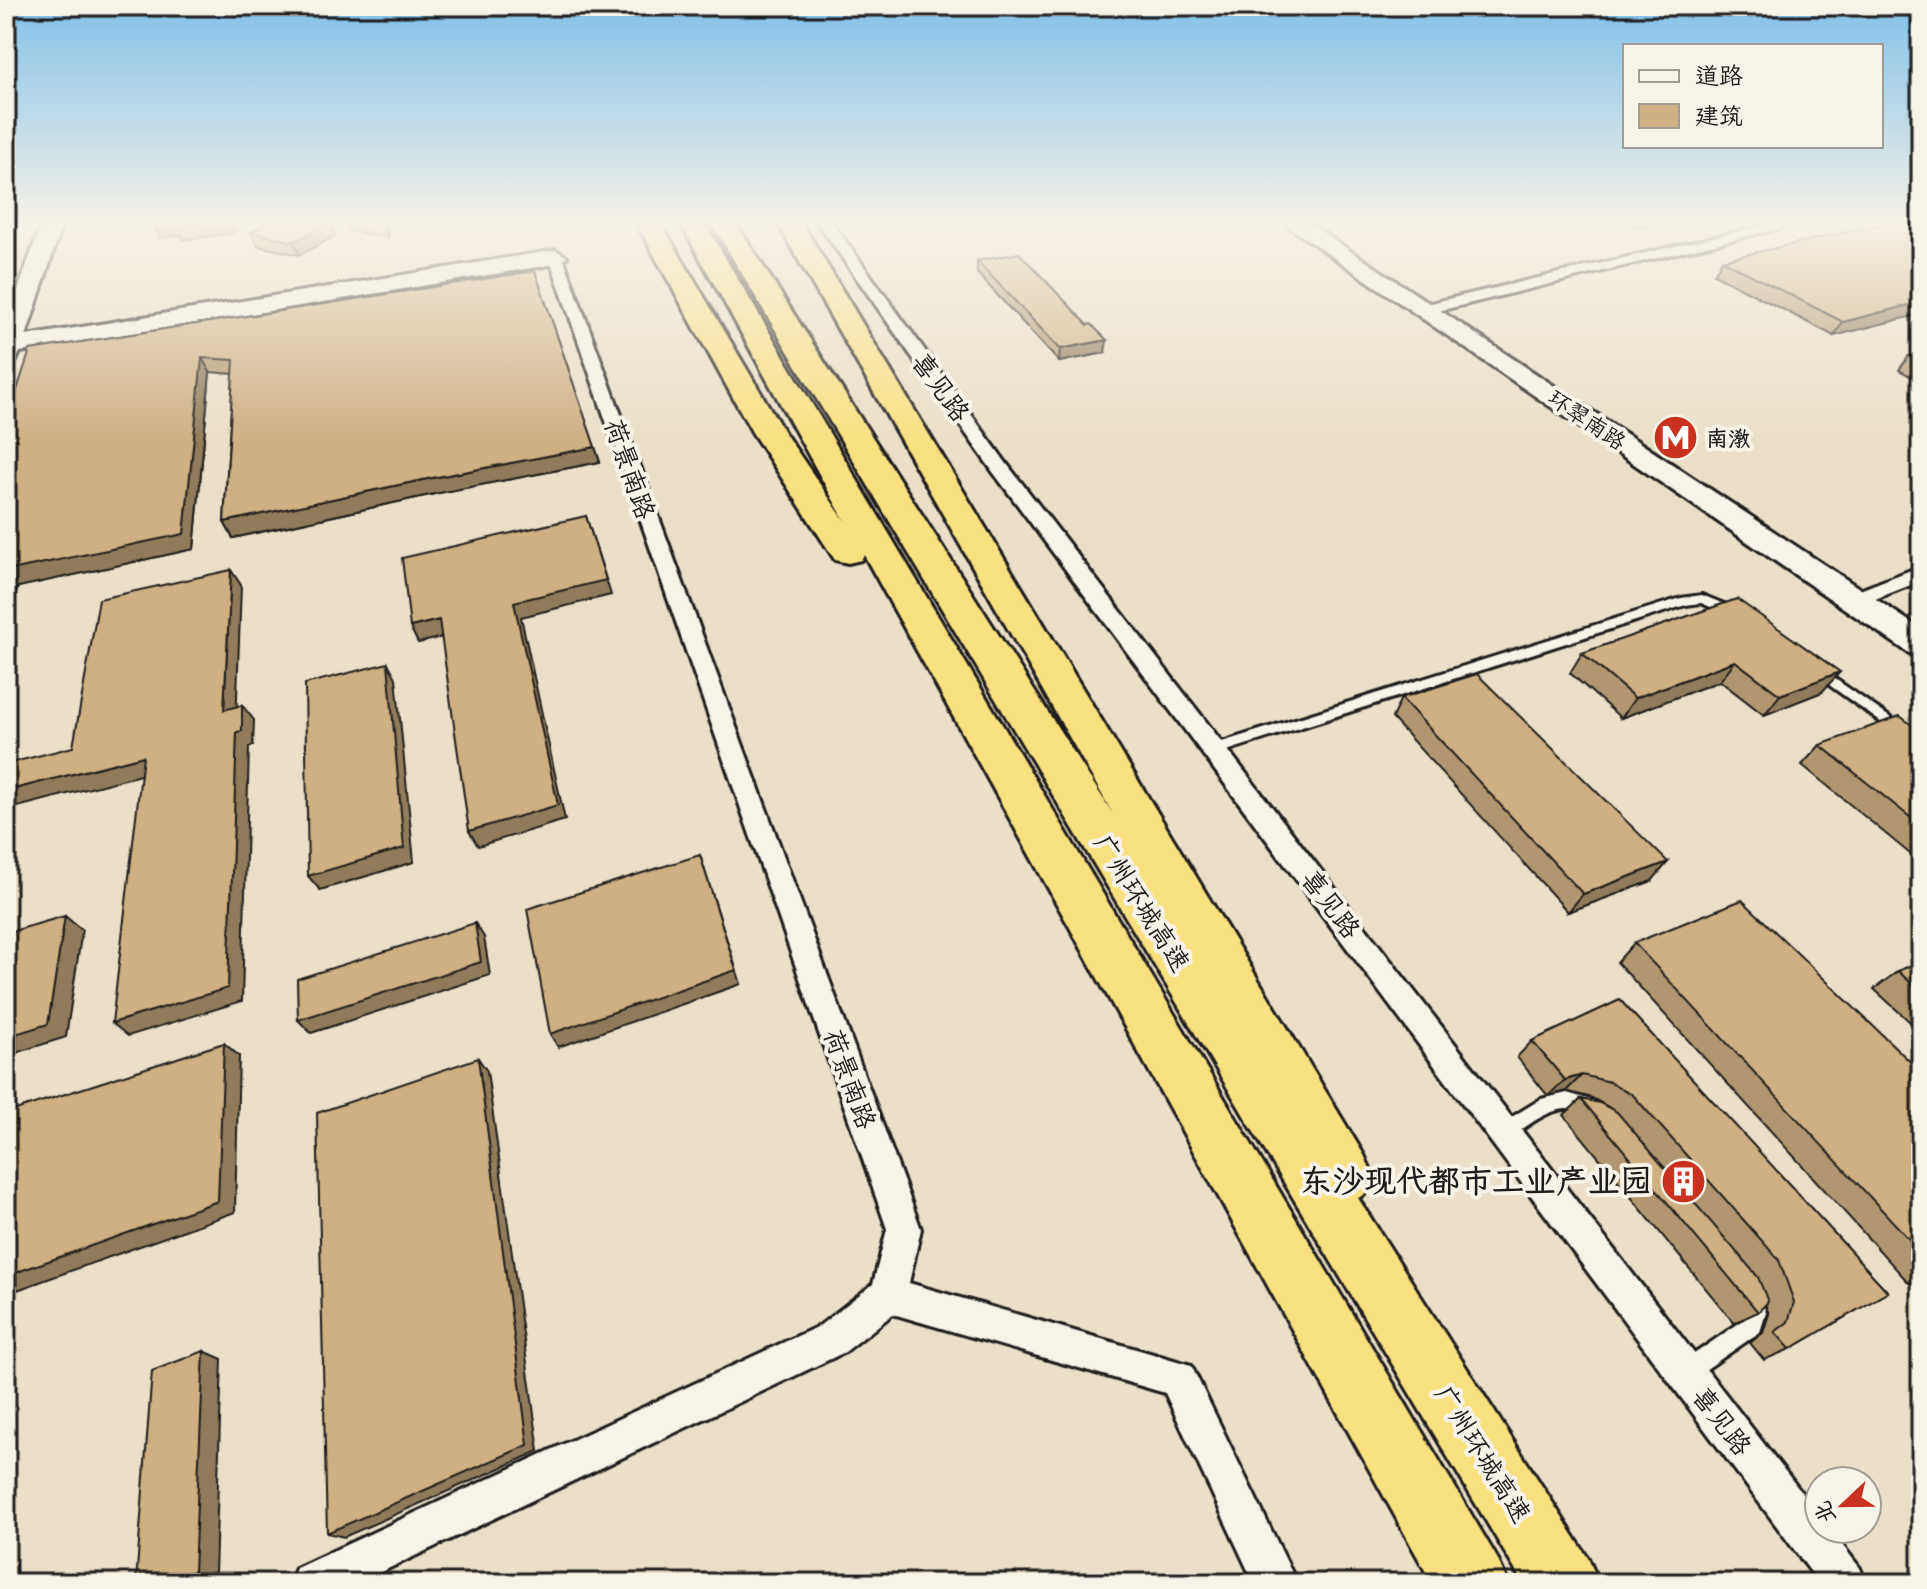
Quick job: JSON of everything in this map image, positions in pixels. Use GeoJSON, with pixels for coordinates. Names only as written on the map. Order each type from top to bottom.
{"type":"FeatureCollection","features":[{"type":"Feature","properties":{"kind":"highway"},"geometry":{"type":"LineString","coordinates":[[689,296],[768,432],[966,728],[1047,857],[1373,1415]]}},
{"type":"Feature","properties":{"kind":"highway","name":"广州环城高速"},"geometry":{"type":"LineString","coordinates":[[734,296],[1472,1583]]}},
{"type":"Feature","properties":{"kind":"highway","name":"广州环城高速"},"geometry":{"type":"LineString","coordinates":[[769,296],[1563,1583]]}},
{"type":"Feature","properties":{"kind":"highway"},"geometry":{"type":"LineString","coordinates":[[820,296],[1074,706],[1578,1583]]}},
{"type":"Feature","properties":{"kind":"street"},"geometry":{"type":"LineString","coordinates":[[26,296],[7,350],[325,296]]}},
{"type":"Feature","properties":{"kind":"street","name":"荷景南路"},"geometry":{"type":"LineString","coordinates":[[570,296],[904,1229],[888,1295]]}},
{"type":"Feature","properties":{"kind":"street","name":"喜见路"},"geometry":{"type":"LineString","coordinates":[[877,296],[1000,468],[1845,1583]]}},
{"type":"Feature","properties":{"kind":"street","name":"环翠南路"},"geometry":{"type":"LineString","coordinates":[[1402,296],[1921,645]]}},
{"type":"Feature","properties":{"kind":"street"},"geometry":{"type":"LineString","coordinates":[[1422,310],[1481,296]]}},
{"type":"Feature","properties":{"kind":"street"},"geometry":{"type":"LineString","coordinates":[[1855,600],[1921,573]]}},
{"type":"Feature","properties":{"kind":"street"},"geometry":{"type":"LineString","coordinates":[[311,1583],[832,1339],[888,1295],[1178,1378],[1276,1583]]}},
{"type":"Feature","properties":{"kind":"lane"},"geometry":{"type":"LineString","coordinates":[[1214,750],[1685,601],[1702,599],[1743,616]]}},
{"type":"Feature","properties":{"kind":"lane"},"geometry":{"type":"LineString","coordinates":[[1807,663],[1921,746]]}},
{"type":"Feature","properties":{"kind":"lane"},"geometry":{"type":"LineString","coordinates":[[1503,1132],[1547,1105],[1567,1101],[1592,1108],[1607,1119]]}},
{"type":"Feature","properties":{"kind":"lane"},"geometry":{"type":"LineString","coordinates":[[1685,1372],[1753,1325],[1756,1313],[1745,1282]]}},
{"type":"Feature","properties":{"kind":"building"},"geometry":{"type":"Polygon","coordinates":[[[374,296],[544,296],[595,447],[224,522],[234,360],[202,358],[184,534],[6,571],[6,424],[30,350],[374,296]]]}},
{"type":"Feature","properties":{"kind":"building"},"geometry":{"type":"Polygon","coordinates":[[[1010,296],[1060,296],[1107,340],[1060,349],[1010,296]]]}},
{"type":"Feature","properties":{"kind":"building"},"geometry":{"type":"Polygon","coordinates":[[[1793,296],[1921,296],[1921,302],[1843,322],[1793,296]]]}},
{"type":"Feature","properties":{"kind":"building"},"geometry":{"type":"Polygon","coordinates":[[[1921,353],[1921,362],[1909,356],[1921,353]]]}},
{"type":"Feature","properties":{"kind":"building"},"geometry":{"type":"Polygon","coordinates":[[[586,516],[606,580],[514,602],[558,805],[469,831],[439,620],[410,627],[402,558],[586,516]]]}},
{"type":"Feature","properties":{"kind":"building"},"geometry":{"type":"Polygon","coordinates":[[[231,570],[224,710],[242,705],[242,731],[237,732],[228,988],[112,1023],[143,756],[6,791],[6,764],[73,747],[99,599],[231,570]]]}},
{"type":"Feature","properties":{"kind":"building"},"geometry":{"type":"Polygon","coordinates":[[[1737,599],[1840,672],[1780,695],[1735,661],[1635,698],[1582,653],[1737,599]]]}},
{"type":"Feature","properties":{"kind":"building"},"geometry":{"type":"Polygon","coordinates":[[[388,663],[404,848],[308,876],[305,684],[388,663]]]}},
{"type":"Feature","properties":{"kind":"building"},"geometry":{"type":"Polygon","coordinates":[[[1477,674],[1668,862],[1583,894],[1401,698],[1477,674]]]}},
{"type":"Feature","properties":{"kind":"building"},"geometry":{"type":"Polygon","coordinates":[[[1900,716],[1921,732],[1921,826],[1820,745],[1900,716]]]}},
{"type":"Feature","properties":{"kind":"building"},"geometry":{"type":"Polygon","coordinates":[[[700,855],[736,970],[550,1034],[527,909],[700,855]]]}},
{"type":"Feature","properties":{"kind":"building"},"geometry":{"type":"Polygon","coordinates":[[[1742,900],[1921,1072],[1921,1252],[1634,943],[1742,900]]]}},
{"type":"Feature","properties":{"kind":"building"},"geometry":{"type":"Polygon","coordinates":[[[65,916],[48,1024],[6,1037],[6,933],[65,916]]]}},
{"type":"Feature","properties":{"kind":"building"},"geometry":{"type":"Polygon","coordinates":[[[475,923],[481,962],[298,1020],[297,979],[475,923]]]}},
{"type":"Feature","properties":{"kind":"building"},"geometry":{"type":"Polygon","coordinates":[[[1921,961],[1921,992],[1898,971],[1921,961]]]}},
{"type":"Feature","properties":{"kind":"building"},"geometry":{"type":"Polygon","coordinates":[[[1620,1000],[1888,1292],[1790,1349],[1775,1332],[1788,1322],[1794,1302],[1779,1260],[1633,1095],[1610,1082],[1582,1075],[1565,1080],[1532,1041],[1620,1000]]]}},
{"type":"Feature","properties":{"kind":"building"},"geometry":{"type":"Polygon","coordinates":[[[224,1043],[218,1201],[6,1276],[6,1113],[224,1043]]]}},
{"type":"Feature","properties":{"kind":"building"},"geometry":{"type":"Polygon","coordinates":[[[478,1058],[528,1445],[327,1533],[317,1113],[478,1058]]]}},
{"type":"Feature","properties":{"kind":"building"},"geometry":{"type":"Polygon","coordinates":[[[1581,1099],[1600,1103],[1617,1112],[1758,1277],[1768,1302],[1758,1312],[1581,1099]]]}},
{"type":"Feature","properties":{"kind":"building"},"geometry":{"type":"Polygon","coordinates":[[[204,1351],[194,1571],[166,1583],[136,1583],[152,1371],[204,1351]]]}},
{"type":"Feature","properties":{"kind":"place","name":"南漖"},"geometry":{"type":"Point","coordinates":[1675,438]}},
{"type":"Feature","properties":{"kind":"place","name":"东沙现代都市工业产业园"},"geometry":{"type":"Point","coordinates":[1683,1181]}}]}
